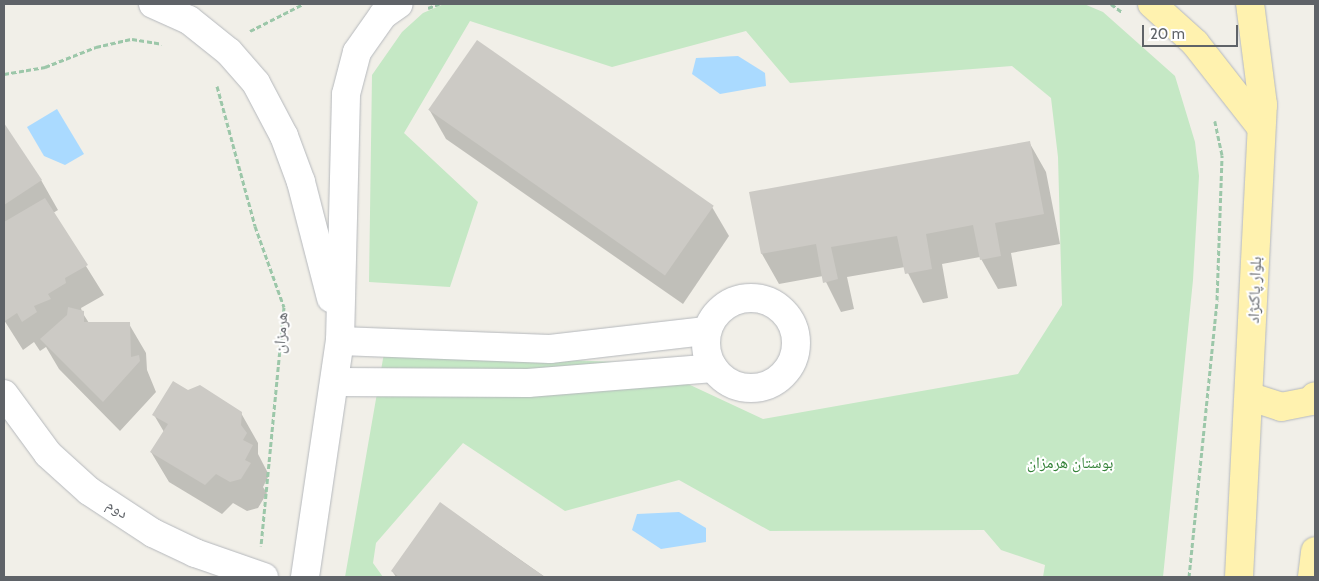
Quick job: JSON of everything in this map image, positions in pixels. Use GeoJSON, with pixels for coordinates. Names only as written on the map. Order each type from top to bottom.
{"type":"FeatureCollection","features":[{"type":"Feature","properties":{"kind":"main road"},"geometry":{"type":"LineString","coordinates":[[1152,4],[1195,43],[1260,126]]}},
{"type":"Feature","properties":{"kind":"main road","name":"بلوار پاکنژاد"},"geometry":{"type":"LineString","coordinates":[[1239,577],[1251,397],[1262,104],[1250,4]]}},
{"type":"Feature","properties":{"kind":"main road"},"geometry":{"type":"LineString","coordinates":[[1251,397],[1281,407],[1311,401],[1315,396]]}},
{"type":"Feature","properties":{"kind":"main road"},"geometry":{"type":"LineString","coordinates":[[1312,577],[1315,551]]}},
{"type":"Feature","properties":{"kind":"street"},"geometry":{"type":"LineString","coordinates":[[153,4],[189,20],[229,52],[256,83],[284,136],[301,182],[340,341]]}},
{"type":"Feature","properties":{"kind":"street"},"geometry":{"type":"LineString","coordinates":[[305,577],[336,382],[340,341],[346,94],[357,52],[383,15],[399,4]]}},
{"type":"Feature","properties":{"kind":"street"},"geometry":{"type":"LineString","coordinates":[[752,297],[767,300],[780,308],[790,320],[795,334],[792,363],[772,384],[744,388],[729,383],[713,368],[705,347],[706,331],[723,306],[752,297]]}},
{"type":"Feature","properties":{"kind":"street"},"geometry":{"type":"LineString","coordinates":[[340,341],[488,349],[550,349],[706,331]]}},
{"type":"Feature","properties":{"kind":"street"},"geometry":{"type":"LineString","coordinates":[[487,384],[488,349]]}},
{"type":"Feature","properties":{"kind":"street"},"geometry":{"type":"LineString","coordinates":[[336,382],[487,384],[713,368]]}},
{"type":"Feature","properties":{"kind":"street","name":"دوم"},"geometry":{"type":"LineString","coordinates":[[4,394],[48,454],[89,491],[153,532],[195,553],[261,576]]}},
{"type":"Feature","properties":{"kind":"path"},"geometry":{"type":"LineString","coordinates":[[247,33],[303,4]]}},
{"type":"Feature","properties":{"kind":"path"},"geometry":{"type":"LineString","coordinates":[[4,74],[45,67],[96,47],[132,39],[170,48]]}},
{"type":"Feature","properties":{"kind":"path","name":"هرمزان"},"geometry":{"type":"LineString","coordinates":[[215,78],[255,226],[284,307],[261,576]]}},
{"type":"Feature","properties":{"kind":"path"},"geometry":{"type":"LineString","coordinates":[[1189,577],[1217,300],[1222,155],[1214,112]]}},
{"type":"Feature","properties":{"kind":"green space","name":"بوستان هرمزان"},"geometry":{"type":"Polygon","coordinates":[[[444,4],[1084,4],[1103,12],[1175,76],[1195,142],[1199,176],[1193,280],[1163,577],[1043,577],[1045,565],[1001,550],[984,530],[770,531],[679,480],[565,511],[463,443],[376,543],[373,563],[383,577],[345,577],[384,353],[643,363],[763,419],[1018,374],[1062,305],[1058,157],[1051,98],[1012,66],[790,83],[746,31],[612,67],[470,21],[404,133],[478,202],[450,287],[369,282],[372,75],[402,32],[423,13],[444,4]]]}},
{"type":"Feature","properties":{"kind":"water"},"geometry":{"type":"Polygon","coordinates":[[[738,56],[765,73],[766,86],[720,94],[692,74],[696,58],[738,56]]]}},
{"type":"Feature","properties":{"kind":"water"},"geometry":{"type":"Polygon","coordinates":[[[57,109],[84,154],[65,165],[44,156],[27,127],[57,109]]]}},
{"type":"Feature","properties":{"kind":"water"},"geometry":{"type":"Polygon","coordinates":[[[679,512],[706,528],[706,542],[661,549],[632,530],[637,514],[679,512]]]}},
{"type":"Feature","properties":{"kind":"building"},"geometry":{"type":"Polygon","coordinates":[[[477,40],[714,206],[665,275],[428,110],[477,40]]]}},
{"type":"Feature","properties":{"kind":"building"},"geometry":{"type":"Polygon","coordinates":[[[4,123],[42,180],[4,205],[4,123]]]}},
{"type":"Feature","properties":{"kind":"building"},"geometry":{"type":"Polygon","coordinates":[[[1030,141],[1044,214],[995,223],[1001,256],[980,260],[973,225],[926,234],[932,269],[905,274],[897,236],[831,247],[838,279],[823,283],[816,244],[761,254],[749,192],[1030,141]]]}},
{"type":"Feature","properties":{"kind":"building"},"geometry":{"type":"Polygon","coordinates":[[[45,198],[88,265],[65,278],[66,283],[48,294],[51,299],[34,306],[37,312],[22,322],[17,313],[5,321],[4,222],[45,198]]]}},
{"type":"Feature","properties":{"kind":"building"},"geometry":{"type":"Polygon","coordinates":[[[68,307],[84,311],[84,322],[130,322],[131,357],[139,355],[140,361],[103,402],[40,339],[67,315],[68,307]]]}},
{"type":"Feature","properties":{"kind":"building"},"geometry":{"type":"Polygon","coordinates":[[[173,381],[188,390],[200,385],[242,412],[241,425],[247,433],[243,440],[253,445],[245,460],[251,463],[241,479],[230,482],[216,474],[205,485],[150,452],[168,424],[152,415],[173,381]]]}},
{"type":"Feature","properties":{"kind":"building"},"geometry":{"type":"Polygon","coordinates":[[[440,502],[545,577],[399,577],[391,571],[440,502]]]}}]}
